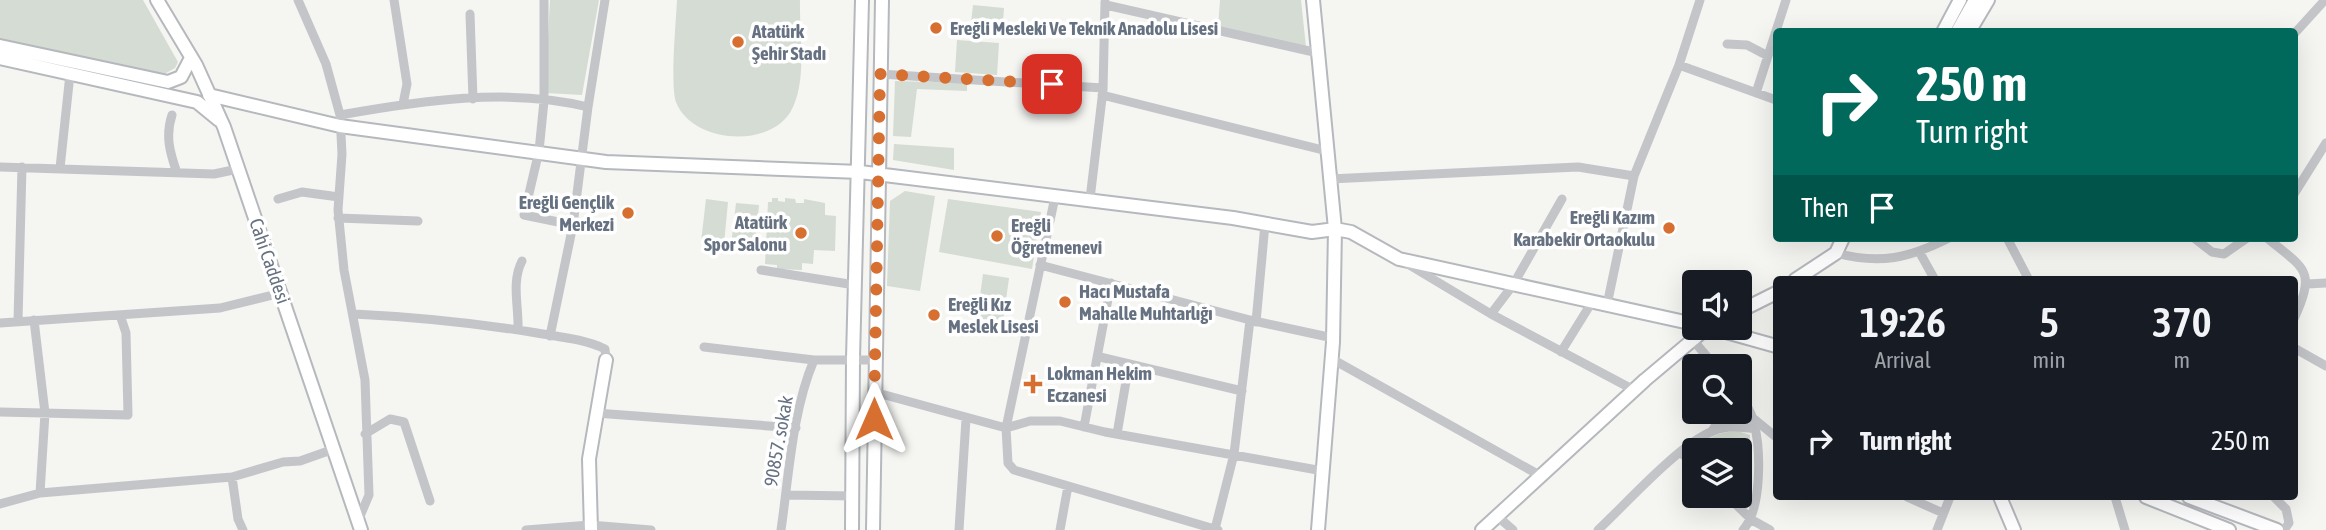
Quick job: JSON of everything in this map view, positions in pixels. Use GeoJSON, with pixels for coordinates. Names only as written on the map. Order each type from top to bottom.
{"type":"FeatureCollection","features":[{"type":"Feature","properties":{"kind":"street","name":"Cahi Caddesi"},"geometry":{"type":"LineString","coordinates":[[158,0],[191,58],[221,122],[360,526]]}},
{"type":"Feature","properties":{"kind":"street"},"geometry":{"type":"LineString","coordinates":[[298,0],[326,64],[340,121],[338,218],[344,270],[365,380],[369,495],[360,526]]}},
{"type":"Feature","properties":{"kind":"street"},"geometry":{"type":"LineString","coordinates":[[394,0],[407,84],[403,104]]}},
{"type":"Feature","properties":{"kind":"street"},"geometry":{"type":"LineString","coordinates":[[544,0],[544,101],[539,151],[524,215],[573,225]]}},
{"type":"Feature","properties":{"kind":"street"},"geometry":{"type":"LineString","coordinates":[[550,336],[584,159],[588,107],[605,0]]}},
{"type":"Feature","properties":{"kind":"street"},"geometry":{"type":"LineString","coordinates":[[852,530],[853,359],[860,172],[862,0]]}},
{"type":"Feature","properties":{"kind":"street"},"geometry":{"type":"LineString","coordinates":[[873,530],[882,0]]}},
{"type":"Feature","properties":{"kind":"street"},"geometry":{"type":"LineString","coordinates":[[1313,0],[1335,229],[1332,359],[1318,530]]}},
{"type":"Feature","properties":{"kind":"street"},"geometry":{"type":"LineString","coordinates":[[1607,305],[1634,176],[1679,65],[1700,0]]}},
{"type":"Feature","properties":{"kind":"street"},"geometry":{"type":"LineString","coordinates":[[1777,28],[1786,0]]}},
{"type":"Feature","properties":{"kind":"street"},"geometry":{"type":"LineString","coordinates":[[1959,28],[1975,0]]}},
{"type":"Feature","properties":{"kind":"street"},"geometry":{"type":"LineString","coordinates":[[1971,28],[1987,0]]}},
{"type":"Feature","properties":{"kind":"street"},"geometry":{"type":"LineString","coordinates":[[2298,30],[2325,0]]}},
{"type":"Feature","properties":{"kind":"street"},"geometry":{"type":"LineString","coordinates":[[1090,199],[1103,91],[1106,2],[1318,53]]}},
{"type":"Feature","properties":{"kind":"street"},"geometry":{"type":"LineString","coordinates":[[1945,28],[1958,2]]}},
{"type":"Feature","properties":{"kind":"street"},"geometry":{"type":"LineString","coordinates":[[470,14],[473,99]]}},
{"type":"Feature","properties":{"kind":"street"},"geometry":{"type":"LineString","coordinates":[[1756,93],[1773,40]]}},
{"type":"Feature","properties":{"kind":"street"},"geometry":{"type":"LineString","coordinates":[[1727,44],[1747,45],[1768,56]]}},
{"type":"Feature","properties":{"kind":"street"},"geometry":{"type":"LineString","coordinates":[[0,46],[167,82],[181,77],[191,58]]}},
{"type":"Feature","properties":{"kind":"street"},"geometry":{"type":"LineString","coordinates":[[0,58],[197,102],[221,122]]}},
{"type":"Feature","properties":{"kind":"street"},"geometry":{"type":"LineString","coordinates":[[1679,65],[1773,99]]}},
{"type":"Feature","properties":{"kind":"street"},"geometry":{"type":"LineString","coordinates":[[61,168],[69,74]]}},
{"type":"Feature","properties":{"kind":"street"},"geometry":{"type":"LineString","coordinates":[[880,74],[1103,91],[1327,151]]}},
{"type":"Feature","properties":{"kind":"street"},"geometry":{"type":"LineString","coordinates":[[209,95],[340,121],[584,159],[860,172],[1090,199],[1312,232],[1335,229],[1351,232],[1491,314],[1634,390]]}},
{"type":"Feature","properties":{"kind":"street"},"geometry":{"type":"LineString","coordinates":[[340,121],[403,104],[473,99],[566,102],[588,107]]}},
{"type":"Feature","properties":{"kind":"street"},"geometry":{"type":"LineString","coordinates":[[172,115],[168,127],[169,152],[177,173]]}},
{"type":"Feature","properties":{"kind":"street"},"geometry":{"type":"LineString","coordinates":[[2298,188],[2326,143]]}},
{"type":"Feature","properties":{"kind":"street"},"geometry":{"type":"LineString","coordinates":[[0,167],[214,174],[238,169]]}},
{"type":"Feature","properties":{"kind":"street"},"geometry":{"type":"LineString","coordinates":[[18,321],[22,167]]}},
{"type":"Feature","properties":{"kind":"street"},"geometry":{"type":"LineString","coordinates":[[1330,179],[1578,167],[1634,176]]}},
{"type":"Feature","properties":{"kind":"street"},"geometry":{"type":"LineString","coordinates":[[278,199],[302,192],[338,197]]}},
{"type":"Feature","properties":{"kind":"street"},"geometry":{"type":"LineString","coordinates":[[1055,197],[1006,428],[1008,463],[1014,470],[1217,529],[1234,454],[1265,224]]}},
{"type":"Feature","properties":{"kind":"street"},"geometry":{"type":"LineString","coordinates":[[1491,314],[1513,285],[1562,199]]}},
{"type":"Feature","properties":{"kind":"street"},"geometry":{"type":"LineString","coordinates":[[338,218],[418,221]]}},
{"type":"Feature","properties":{"kind":"street"},"geometry":{"type":"LineString","coordinates":[[1802,276],[1836,253],[1841,242]]}},
{"type":"Feature","properties":{"kind":"street"},"geometry":{"type":"LineString","coordinates":[[1836,253],[1867,261],[1920,253],[1941,242]]}},
{"type":"Feature","properties":{"kind":"street"},"geometry":{"type":"LineString","coordinates":[[2009,242],[2027,276]]}},
{"type":"Feature","properties":{"kind":"street"},"geometry":{"type":"LineString","coordinates":[[2199,242],[2212,252],[2224,254],[2241,242]]}},
{"type":"Feature","properties":{"kind":"street"},"geometry":{"type":"LineString","coordinates":[[2272,242],[2301,268],[2307,284],[2298,308]]}},
{"type":"Feature","properties":{"kind":"street"},"geometry":{"type":"LineString","coordinates":[[1920,253],[1933,276]]}},
{"type":"Feature","properties":{"kind":"street"},"geometry":{"type":"LineString","coordinates":[[1399,259],[1682,321]]}},
{"type":"Feature","properties":{"kind":"street"},"geometry":{"type":"LineString","coordinates":[[518,330],[519,306],[514,275],[522,261]]}},
{"type":"Feature","properties":{"kind":"street"},"geometry":{"type":"LineString","coordinates":[[1040,265],[1253,321],[1333,338]]}},
{"type":"Feature","properties":{"kind":"street"},"geometry":{"type":"LineString","coordinates":[[761,270],[855,285]]}},
{"type":"Feature","properties":{"kind":"street"},"geometry":{"type":"LineString","coordinates":[[1084,427],[1100,357],[1111,283]]}},
{"type":"Feature","properties":{"kind":"street"},"geometry":{"type":"LineString","coordinates":[[2307,284],[2326,283]]}},
{"type":"Feature","properties":{"kind":"street"},"geometry":{"type":"LineString","coordinates":[[0,323],[220,308],[281,293]]}},
{"type":"Feature","properties":{"kind":"street"},"geometry":{"type":"LineString","coordinates":[[1752,305],[1773,294]]}},
{"type":"Feature","properties":{"kind":"street"},"geometry":{"type":"LineString","coordinates":[[1562,352],[1592,302]]}},
{"type":"Feature","properties":{"kind":"street"},"geometry":{"type":"LineString","coordinates":[[0,412],[128,415],[126,334],[120,314]]}},
{"type":"Feature","properties":{"kind":"street"},"geometry":{"type":"LineString","coordinates":[[354,314],[480,323],[594,344],[605,349],[606,360],[589,459],[591,528]]}},
{"type":"Feature","properties":{"kind":"street"},"geometry":{"type":"LineString","coordinates":[[34,320],[45,413],[40,493]]}},
{"type":"Feature","properties":{"kind":"street"},"geometry":{"type":"LineString","coordinates":[[1752,339],[1773,345]]}},
{"type":"Feature","properties":{"kind":"street"},"geometry":{"type":"LineString","coordinates":[[1482,530],[1691,340]]}},
{"type":"Feature","properties":{"kind":"street"},"geometry":{"type":"LineString","coordinates":[[1693,340],[1705,354]]}},
{"type":"Feature","properties":{"kind":"street"},"geometry":{"type":"LineString","coordinates":[[704,347],[814,360],[874,360]]}},
{"type":"Feature","properties":{"kind":"street"},"geometry":{"type":"LineString","coordinates":[[2298,350],[2326,366]]}},
{"type":"Feature","properties":{"kind":"street"},"geometry":{"type":"LineString","coordinates":[[1100,357],[1242,391]]}},
{"type":"Feature","properties":{"kind":"street"},"geometry":{"type":"LineString","coordinates":[[1332,359],[1541,476]]}},
{"type":"Feature","properties":{"kind":"street","name":"90857. sokak"},"geometry":{"type":"LineString","coordinates":[[782,530],[796,428],[807,376],[814,360]]}},
{"type":"Feature","properties":{"kind":"street"},"geometry":{"type":"LineString","coordinates":[[1117,434],[1129,364]]}},
{"type":"Feature","properties":{"kind":"street"},"geometry":{"type":"LineString","coordinates":[[874,392],[1006,428],[1045,420],[1322,471]]}},
{"type":"Feature","properties":{"kind":"street"},"geometry":{"type":"LineString","coordinates":[[596,413],[796,428]]}},
{"type":"Feature","properties":{"kind":"street"},"geometry":{"type":"LineString","coordinates":[[1743,530],[1752,520],[1757,495],[1755,424],[1752,418]]}},
{"type":"Feature","properties":{"kind":"street"},"geometry":{"type":"LineString","coordinates":[[365,434],[390,419],[404,422],[430,501]]}},
{"type":"Feature","properties":{"kind":"street"},"geometry":{"type":"LineString","coordinates":[[959,530],[966,419]]}},
{"type":"Feature","properties":{"kind":"street"},"geometry":{"type":"LineString","coordinates":[[1712,431],[1717,424]]}},
{"type":"Feature","properties":{"kind":"street"},"geometry":{"type":"LineString","coordinates":[[1598,530],[1681,453],[1712,431],[1755,424],[1773,435]]}},
{"type":"Feature","properties":{"kind":"street"},"geometry":{"type":"LineString","coordinates":[[0,504],[40,493],[232,477],[283,462],[300,461],[334,449]]}},
{"type":"Feature","properties":{"kind":"street"},"geometry":{"type":"LineString","coordinates":[[232,477],[238,519],[243,530]]}},
{"type":"Feature","properties":{"kind":"street"},"geometry":{"type":"LineString","coordinates":[[1060,530],[1068,486]]}},
{"type":"Feature","properties":{"kind":"street"},"geometry":{"type":"LineString","coordinates":[[786,495],[853,496]]}},
{"type":"Feature","properties":{"kind":"street"},"geometry":{"type":"LineString","coordinates":[[1914,500],[1943,513]]}},
{"type":"Feature","properties":{"kind":"street"},"geometry":{"type":"LineString","coordinates":[[1937,530],[1949,500]]}},
{"type":"Feature","properties":{"kind":"street"},"geometry":{"type":"LineString","coordinates":[[2001,500],[2014,530]]}},
{"type":"Feature","properties":{"kind":"street"},"geometry":{"type":"LineString","coordinates":[[2116,500],[2125,530]]}},
{"type":"Feature","properties":{"kind":"street"},"geometry":{"type":"LineString","coordinates":[[2154,500],[2230,530]]}},
{"type":"Feature","properties":{"kind":"street"},"geometry":{"type":"LineString","coordinates":[[2197,500],[2277,530]]}},
{"type":"Feature","properties":{"kind":"street"},"geometry":{"type":"LineString","coordinates":[[2277,500],[2286,509],[2290,523],[2284,530]]}},
{"type":"Feature","properties":{"kind":"street"},"geometry":{"type":"LineString","coordinates":[[1740,508],[1752,520],[1770,530]]}},
{"type":"Feature","properties":{"kind":"street"},"geometry":{"type":"LineString","coordinates":[[1497,516],[1513,530]]}},
{"type":"Feature","properties":{"kind":"street"},"geometry":{"type":"LineString","coordinates":[[526,530],[651,530]]}},
{"type":"Feature","properties":{"kind":"shaded area"},"geometry":{"type":"Polygon","coordinates":[[[0,0],[143,0],[178,62],[175,68],[161,76],[0,40],[0,0]]]}},
{"type":"Feature","properties":{"kind":"shaded area"},"geometry":{"type":"Polygon","coordinates":[[[550,0],[599,0],[582,95],[545,93],[550,0]]]}},
{"type":"Feature","properties":{"kind":"shaded area","name":"Atatürk Şehir Stadı"},"geometry":{"type":"Polygon","coordinates":[[[677,0],[800,0],[800,82],[793,107],[783,121],[769,130],[752,135],[733,136],[698,127],[685,116],[676,102],[673,82],[677,0]]]}},
{"type":"Feature","properties":{"kind":"shaded area"},"geometry":{"type":"Polygon","coordinates":[[[1220,0],[1301,0],[1306,47],[1218,28],[1220,0]]]}},
{"type":"Feature","properties":{"kind":"shaded area"},"geometry":{"type":"Polygon","coordinates":[[[973,5],[1004,8],[1002,35],[970,32],[973,5]]]}},
{"type":"Feature","properties":{"kind":"shaded area"},"geometry":{"type":"Polygon","coordinates":[[[957,40],[999,43],[997,75],[955,72],[957,40]]]}},
{"type":"Feature","properties":{"kind":"shaded area"},"geometry":{"type":"Polygon","coordinates":[[[895,81],[967,83],[967,91],[917,89],[911,137],[893,136],[895,81]]]}},
{"type":"Feature","properties":{"kind":"shaded area"},"geometry":{"type":"Polygon","coordinates":[[[894,144],[954,148],[954,170],[893,160],[894,144]]]}},
{"type":"Feature","properties":{"kind":"shaded area"},"geometry":{"type":"Polygon","coordinates":[[[905,191],[935,196],[920,291],[887,286],[890,201],[905,191]]]}},
{"type":"Feature","properties":{"kind":"shaded area","name":"Atatürk Spor Salonu"},"geometry":{"type":"Polygon","coordinates":[[[772,198],[785,202],[785,198],[795,199],[796,203],[804,203],[804,199],[825,203],[825,215],[836,216],[835,251],[814,250],[813,264],[802,263],[802,270],[777,269],[777,265],[765,264],[768,202],[772,202],[772,198]]]}},
{"type":"Feature","properties":{"kind":"shaded area"},"geometry":{"type":"Polygon","coordinates":[[[706,199],[728,202],[724,244],[701,242],[706,199]]]}},
{"type":"Feature","properties":{"kind":"shaded area"},"geometry":{"type":"Polygon","coordinates":[[[948,199],[1041,212],[1032,269],[939,252],[948,199]]]}},
{"type":"Feature","properties":{"kind":"shaded area"},"geometry":{"type":"Polygon","coordinates":[[[736,203],[759,205],[755,247],[731,245],[736,203]]]}},
{"type":"Feature","properties":{"kind":"shaded area"},"geometry":{"type":"Polygon","coordinates":[[[983,274],[1009,278],[1003,322],[977,318],[983,274]]]}},
{"type":"Feature","properties":{"kind":"shaded area"},"geometry":{"type":"Polygon","coordinates":[[[1738,431],[1750,435],[1750,438],[1711,438],[1725,432],[1738,431]]]}},
{"type":"Feature","properties":{"kind":"place","name":"Ereğli Mesleki Ve Teknik Anadolu Lisesi"},"geometry":{"type":"Point","coordinates":[936,28]}},
{"type":"Feature","properties":{"kind":"place","name":"Atatürk Şehir Stadı"},"geometry":{"type":"Point","coordinates":[738,42]}},
{"type":"Feature","properties":{"kind":"place","name":"Ereğli Gençlik Merkezi"},"geometry":{"type":"Point","coordinates":[628,213]}},
{"type":"Feature","properties":{"kind":"place","name":"Ereğli Kazım Karabekir Ortaokulu"},"geometry":{"type":"Point","coordinates":[1669,228]}},
{"type":"Feature","properties":{"kind":"place","name":"Atatürk Spor Salonu"},"geometry":{"type":"Point","coordinates":[801,233]}},
{"type":"Feature","properties":{"kind":"place","name":"Ereğli Öğretmenevi"},"geometry":{"type":"Point","coordinates":[997,236]}},
{"type":"Feature","properties":{"kind":"place","name":"Hacı Mustafa Mahalle Muhtarlığı"},"geometry":{"type":"Point","coordinates":[1065,302]}},
{"type":"Feature","properties":{"kind":"place","name":"Ereğli Kız Meslek Lisesi"},"geometry":{"type":"Point","coordinates":[934,315]}},
{"type":"Feature","properties":{"kind":"place","name":"Lokman Hekim Eczanesi"},"geometry":{"type":"Point","coordinates":[1033,384]}},
{"type":"Feature","properties":{"kind":"route"},"geometry":{"type":"LineString","coordinates":[[874,419],[880,74],[1052,84]]}}]}
